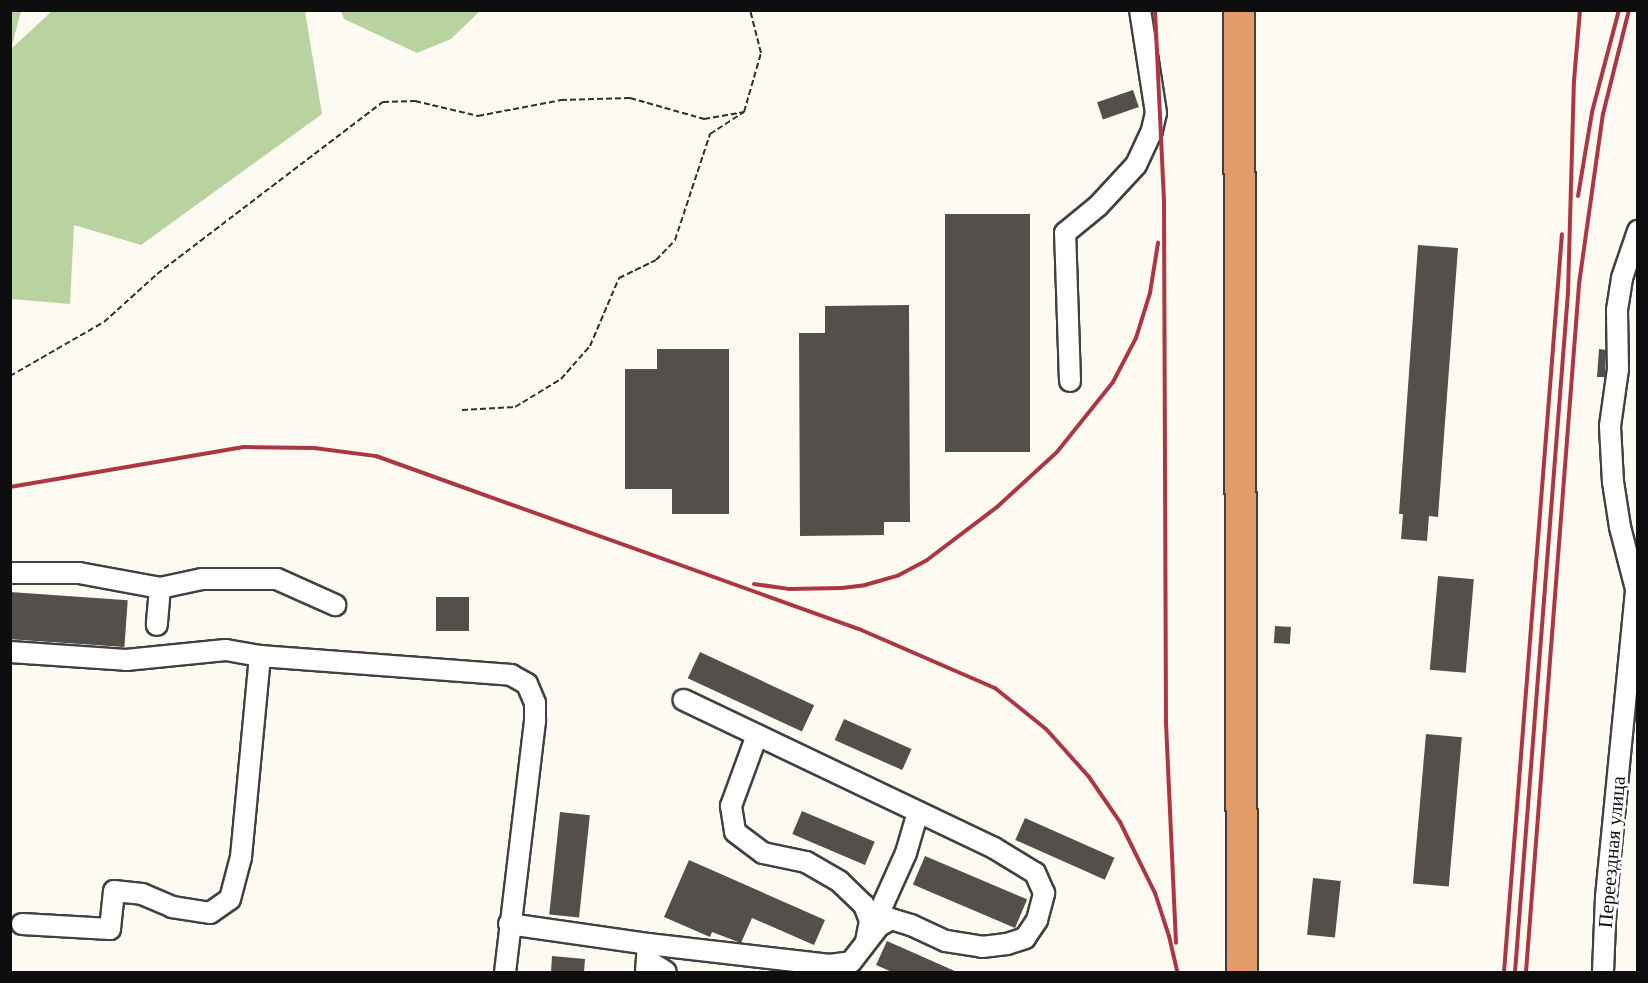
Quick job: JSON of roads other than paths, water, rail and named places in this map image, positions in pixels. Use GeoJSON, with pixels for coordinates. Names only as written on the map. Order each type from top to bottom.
{"type":"FeatureCollection","features":[{"type":"Feature","properties":{"kind":"highway"},"geometry":{"type":"LineString","coordinates":[[1239,10],[1242,972]]}},
{"type":"Feature","properties":{"kind":"street"},"geometry":{"type":"LineString","coordinates":[[1070,381],[1065,233],[1098,206],[1136,165],[1152,130],[1156,113],[1140,10]]}},
{"type":"Feature","properties":{"kind":"street"},"geometry":{"type":"LineString","coordinates":[[1637,589],[1620,527],[1610,426],[1618,369],[1617,310],[1622,278],[1638,231]]}},
{"type":"Feature","properties":{"kind":"street"},"geometry":{"type":"LineString","coordinates":[[10,573],[79,573],[160,588],[202,579],[277,579],[335,605]]}},
{"type":"Feature","properties":{"kind":"street"},"geometry":{"type":"LineString","coordinates":[[157,625],[160,588]]}},
{"type":"Feature","properties":{"kind":"street","name":"Переездная улица"},"geometry":{"type":"LineString","coordinates":[[1603,972],[1606,897],[1637,589]]}},
{"type":"Feature","properties":{"kind":"street"},"geometry":{"type":"LineString","coordinates":[[10,652],[126,660],[226,650],[260,656],[511,675],[526,684],[535,703],[535,722],[509,924],[506,972]]}},
{"type":"Feature","properties":{"kind":"street"},"geometry":{"type":"LineString","coordinates":[[22,924],[110,929],[114,891],[142,894],[172,907],[210,913],[230,899],[241,856],[260,656]]}},
{"type":"Feature","properties":{"kind":"street"},"geometry":{"type":"LineString","coordinates":[[509,924],[647,959],[830,965],[851,962],[879,926],[891,919],[911,925],[946,941],[982,947],[1008,944],[1024,938],[1037,920],[1044,892],[1035,873],[994,848],[684,700]]}},
{"type":"Feature","properties":{"kind":"street"},"geometry":{"type":"LineString","coordinates":[[757,735],[731,806],[735,832],[763,853],[806,862],[840,882],[864,905],[870,921],[865,944]]}},
{"type":"Feature","properties":{"kind":"street"},"geometry":{"type":"LineString","coordinates":[[865,944],[906,853],[918,812]]}},
{"type":"Feature","properties":{"kind":"street"},"geometry":{"type":"LineString","coordinates":[[647,959],[666,972]]}},
{"type":"Feature","properties":{"kind":"railway"},"geometry":{"type":"LineString","coordinates":[[1155,10],[1164,203],[1166,723],[1176,943]]}},
{"type":"Feature","properties":{"kind":"railway"},"geometry":{"type":"LineString","coordinates":[[1515,972],[1568,293],[1574,81],[1580,10]]}},
{"type":"Feature","properties":{"kind":"railway"},"geometry":{"type":"LineString","coordinates":[[1578,196],[1592,112],[1619,10]]}},
{"type":"Feature","properties":{"kind":"railway"},"geometry":{"type":"LineString","coordinates":[[1526,972],[1579,284],[1603,114],[1629,10]]}},
{"type":"Feature","properties":{"kind":"railway"},"geometry":{"type":"LineString","coordinates":[[1504,972],[1562,234]]}},
{"type":"Feature","properties":{"kind":"railway"},"geometry":{"type":"LineString","coordinates":[[754,584],[789,589],[842,588],[865,585],[899,575],[927,560],[997,507],[1057,452],[1113,382],[1136,338],[1150,293],[1158,243]]}},
{"type":"Feature","properties":{"kind":"railway"},"geometry":{"type":"LineString","coordinates":[[10,487],[244,447],[314,448],[376,456],[859,629],[995,688],[1046,729],[1089,777],[1120,822],[1155,893],[1169,936],[1177,972]]}}]}
